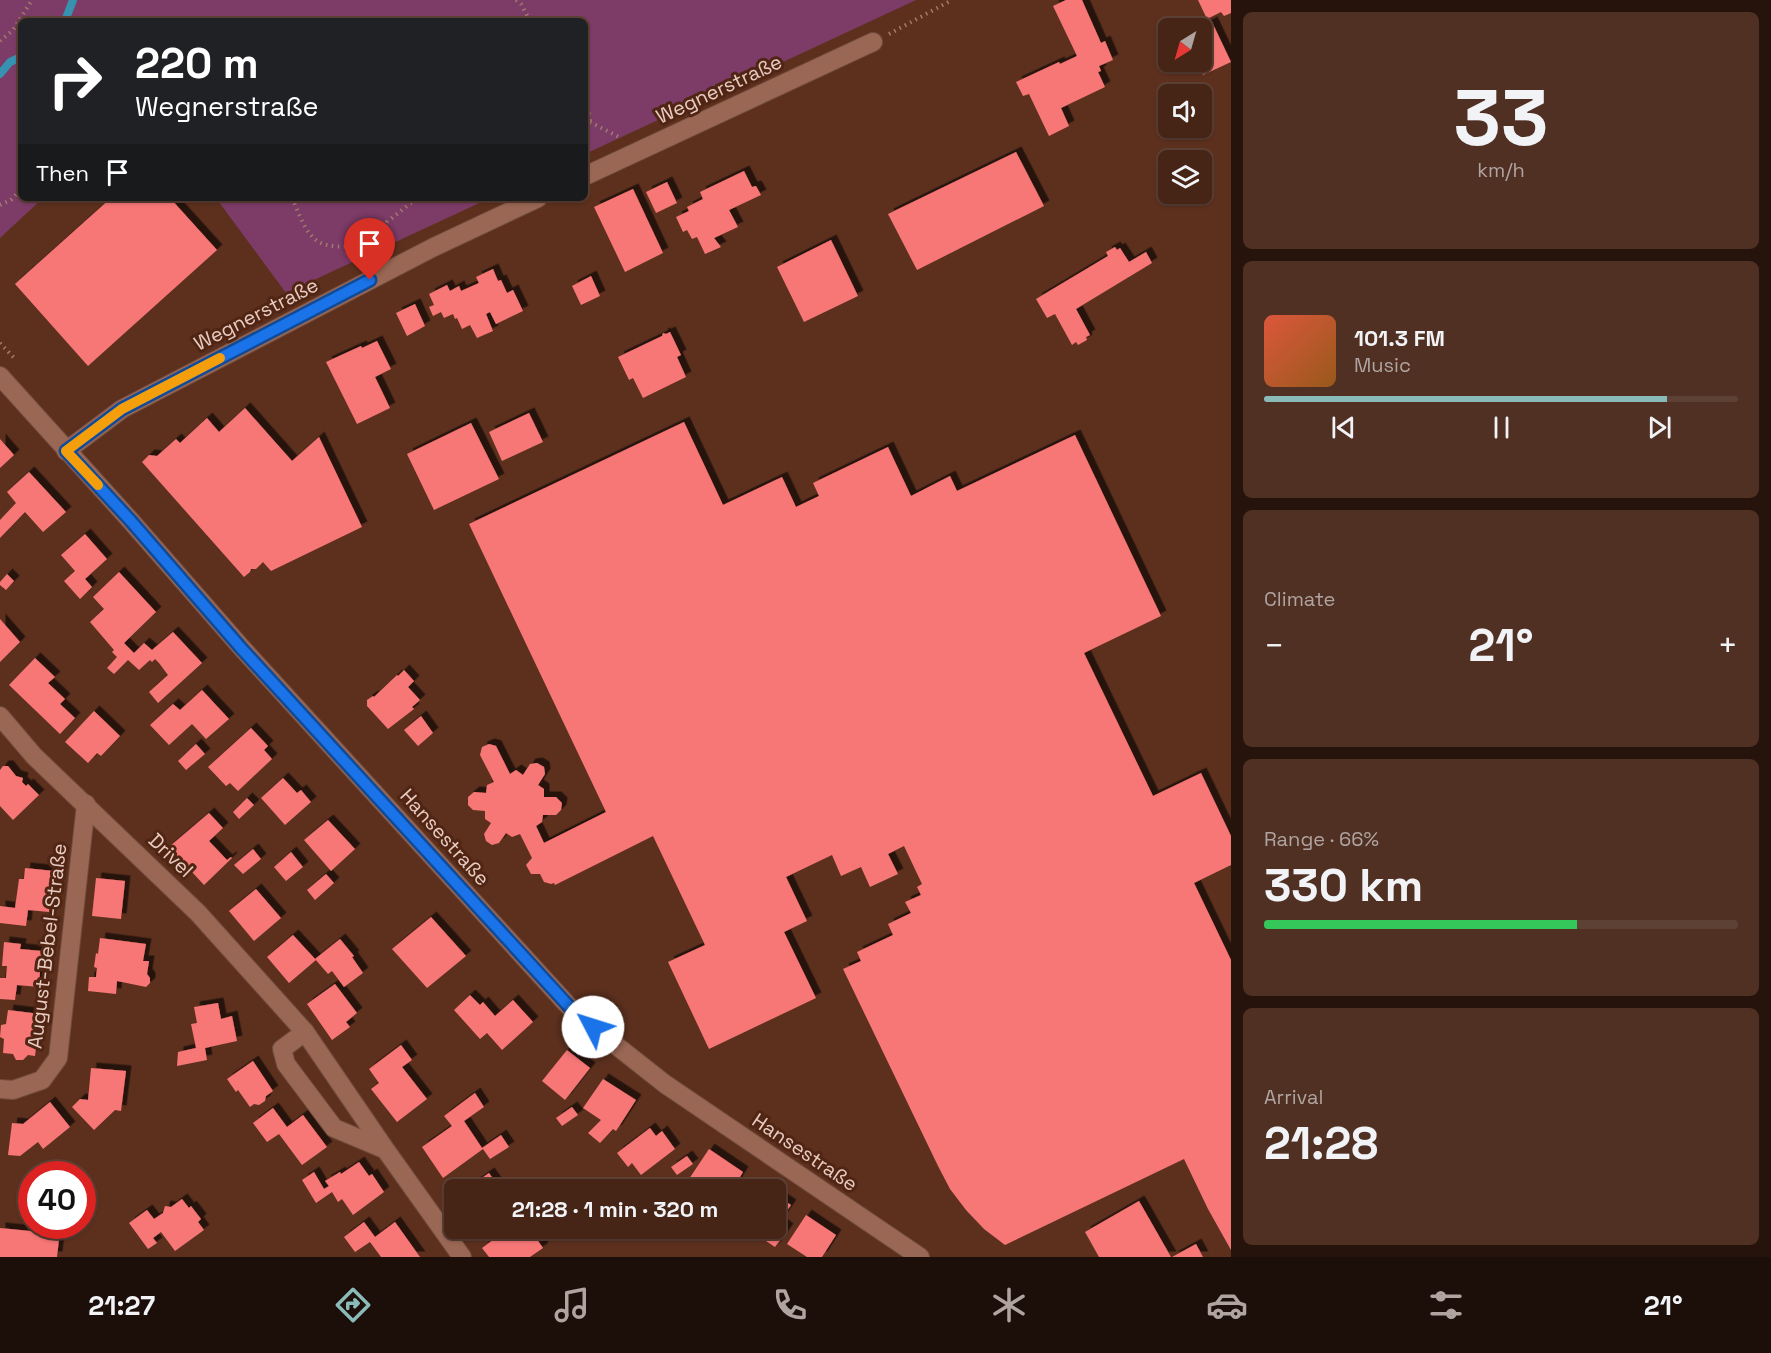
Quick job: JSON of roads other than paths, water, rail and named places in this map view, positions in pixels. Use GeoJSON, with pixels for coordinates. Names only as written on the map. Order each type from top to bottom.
{"type":"FeatureCollection","features":[{"type":"Feature","properties":{"kind":"street","name":"Wegnerstraße"},"geometry":{"type":"LineString","coordinates":[[588,175],[873,42]]}},
{"type":"Feature","properties":{"kind":"street","name":"Wegnerstraße"},"geometry":{"type":"LineString","coordinates":[[66,451],[122,409],[432,248],[532,201]]}},
{"type":"Feature","properties":{"kind":"street","name":"Hansestraße"},"geometry":{"type":"LineString","coordinates":[[0,376],[130,520],[241,648],[575,1013],[665,1084],[920,1257]]}},
{"type":"Feature","properties":{"kind":"street","name":"Drivel"},"geometry":{"type":"LineString","coordinates":[[0,716],[34,756],[198,913],[305,1032],[462,1257]]}},
{"type":"Feature","properties":{"kind":"street","name":"August-Bebel-Straße"},"geometry":{"type":"LineString","coordinates":[[0,1089],[14,1090],[42,1080],[58,1058],[86,804]]}},
{"type":"Feature","properties":{"kind":"street"},"geometry":{"type":"LineString","coordinates":[[305,1032],[282,1049],[286,1064],[334,1128],[385,1149]]}},
{"type":"Feature","properties":{"kind":"waterway"},"geometry":{"type":"LineString","coordinates":[[66,18],[73,0]]}},
{"type":"Feature","properties":{"kind":"waterway"},"geometry":{"type":"LineString","coordinates":[[0,74],[10,62],[18,58]]}}]}
